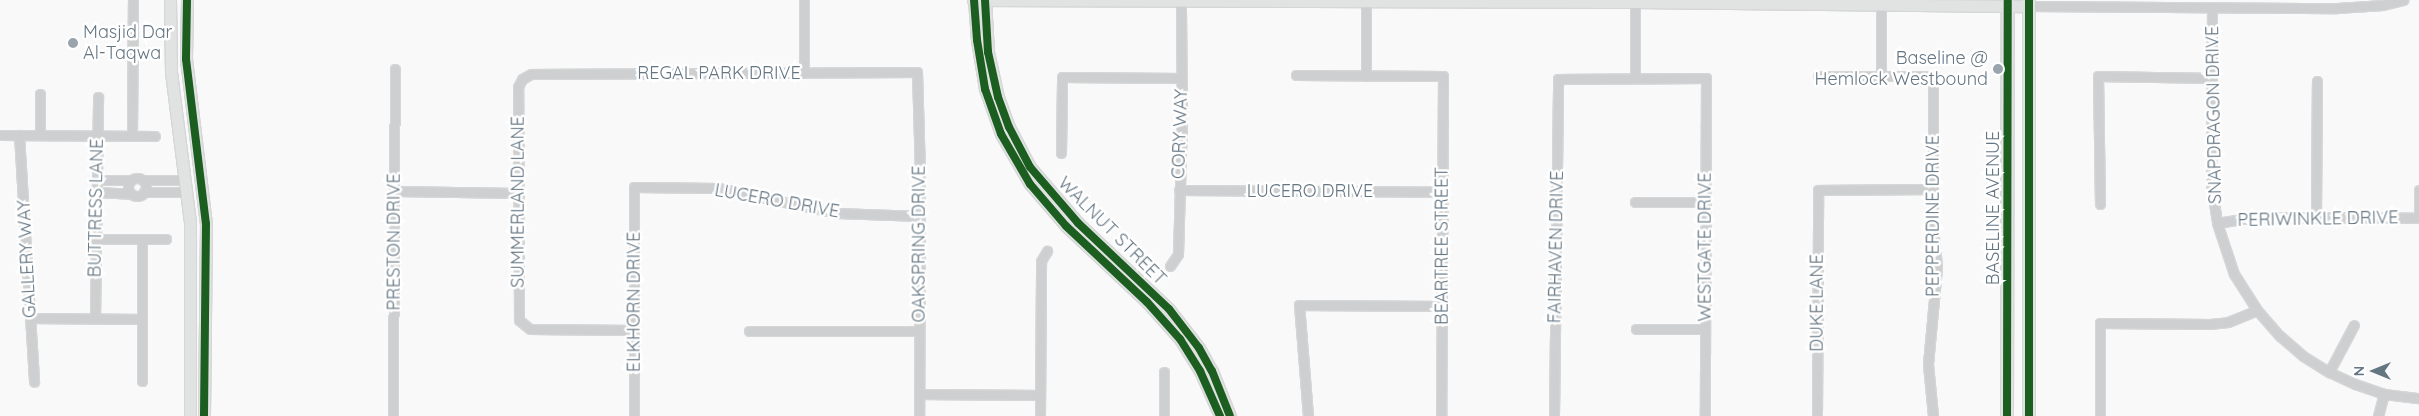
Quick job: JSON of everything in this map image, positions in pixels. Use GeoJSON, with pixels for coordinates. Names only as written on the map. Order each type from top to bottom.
{"type":"FeatureCollection","features":[{"type":"Feature","properties":{"kind":"main road","name":"BASELINE AVENUE"},"geometry":{"type":"LineString","coordinates":[[2007,416],[2008,3]]}},
{"type":"Feature","properties":{"kind":"main road","name":"BASELINE AVENUE"},"geometry":{"type":"LineString","coordinates":[[2029,3],[2029,416]]}},
{"type":"Feature","properties":{"kind":"street"},"geometry":{"type":"LineString","coordinates":[[132,136],[133,0]]}},
{"type":"Feature","properties":{"kind":"street"},"geometry":{"type":"LineString","coordinates":[[170,0],[171,72],[190,223],[190,416]]}},
{"type":"Feature","properties":{"kind":"street"},"geometry":{"type":"LineString","coordinates":[[186,0],[186,58],[206,224],[204,416]]}},
{"type":"Feature","properties":{"kind":"street"},"geometry":{"type":"LineString","coordinates":[[804,0],[804,73]]}},
{"type":"Feature","properties":{"kind":"street"},"geometry":{"type":"LineString","coordinates":[[1220,416],[1200,371],[1180,339],[1147,302],[1066,226],[1030,184],[1001,134],[985,89],[977,40],[974,0],[2029,3],[2212,7],[2266,4],[2383,5],[2403,0]]}},
{"type":"Feature","properties":{"kind":"street","name":"WALNUT STREET"},"geometry":{"type":"LineString","coordinates":[[985,0],[988,52],[998,97],[1009,127],[1030,167],[1078,223],[1169,309],[1199,348],[1212,370],[1230,416]]}},
{"type":"Feature","properties":{"kind":"street","name":"CORY WAY"},"geometry":{"type":"LineString","coordinates":[[1170,266],[1178,254],[1181,0]]}},
{"type":"Feature","properties":{"kind":"street"},"geometry":{"type":"LineString","coordinates":[[1296,75],[1366,76],[1366,2]]}},
{"type":"Feature","properties":{"kind":"street"},"geometry":{"type":"LineString","coordinates":[[1634,78],[1635,2]]}},
{"type":"Feature","properties":{"kind":"street"},"geometry":{"type":"LineString","coordinates":[[1818,76],[1881,76],[1881,4]]}},
{"type":"Feature","properties":{"kind":"street","name":"SNAPDRAGON DRIVE"},"geometry":{"type":"LineString","coordinates":[[2212,7],[2212,184],[2217,223],[2234,274],[2257,310],[2280,336],[2303,356],[2329,372],[2384,394],[2419,398]]}},
{"type":"Feature","properties":{"kind":"street","name":"PRESTON DRIVE"},"geometry":{"type":"LineString","coordinates":[[393,416],[395,68]]}},
{"type":"Feature","properties":{"kind":"street","name":"REGAL PARK DRIVE"},"geometry":{"type":"LineString","coordinates":[[522,79],[531,74],[917,72]]}},
{"type":"Feature","properties":{"kind":"street","name":"OAKSPRING DRIVE"},"geometry":{"type":"LineString","coordinates":[[917,72],[920,216],[919,416]]}},
{"type":"Feature","properties":{"kind":"street","name":"BEARTREE STREET"},"geometry":{"type":"LineString","coordinates":[[1366,76],[1443,76],[1441,416]]}},
{"type":"Feature","properties":{"kind":"street","name":"PEPPERDINE DRIVE"},"geometry":{"type":"LineString","coordinates":[[1881,76],[1933,76],[1932,189],[1937,267],[1928,364],[1933,416]]}},
{"type":"Feature","properties":{"kind":"street"},"geometry":{"type":"LineString","coordinates":[[2100,204],[2098,76],[2212,78]]}},
{"type":"Feature","properties":{"kind":"street"},"geometry":{"type":"LineString","coordinates":[[1061,153],[1062,77],[1181,78]]}},
{"type":"Feature","properties":{"kind":"street","name":"WESTGATE DRIVE"},"geometry":{"type":"LineString","coordinates":[[1634,78],[1706,78],[1705,416]]}},
{"type":"Feature","properties":{"kind":"street","name":"FAIRHAVEN DRIVE"},"geometry":{"type":"LineString","coordinates":[[1554,416],[1558,79],[1634,78]]}},
{"type":"Feature","properties":{"kind":"street","name":"SUMMERLAND LANE"},"geometry":{"type":"LineString","coordinates":[[522,79],[518,87],[517,193],[518,315],[522,325],[530,329],[634,330]]}},
{"type":"Feature","properties":{"kind":"street"},"geometry":{"type":"LineString","coordinates":[[2316,217],[2317,81]]}},
{"type":"Feature","properties":{"kind":"street"},"geometry":{"type":"LineString","coordinates":[[40,94],[40,135]]}},
{"type":"Feature","properties":{"kind":"street","name":"BUTTRESS LANE"},"geometry":{"type":"LineString","coordinates":[[95,319],[98,97]]}},
{"type":"Feature","properties":{"kind":"street"},"geometry":{"type":"LineString","coordinates":[[0,135],[155,136]]}},
{"type":"Feature","properties":{"kind":"street","name":"GALLERY WAY"},"geometry":{"type":"LineString","coordinates":[[19,135],[34,382]]}},
{"type":"Feature","properties":{"kind":"street"},"geometry":{"type":"LineString","coordinates":[[97,180],[129,180],[135,177],[144,180],[184,180]]}},
{"type":"Feature","properties":{"kind":"street"},"geometry":{"type":"LineString","coordinates":[[129,180],[127,186],[130,194]]}},
{"type":"Feature","properties":{"kind":"street"},"geometry":{"type":"LineString","coordinates":[[96,192],[139,196],[144,192],[146,186],[144,180]]}},
{"type":"Feature","properties":{"kind":"street","name":"LUCERO DRIVE"},"geometry":{"type":"LineString","coordinates":[[634,187],[718,188],[837,213],[920,216]]}},
{"type":"Feature","properties":{"kind":"street","name":"ELKHORN DRIVE"},"geometry":{"type":"LineString","coordinates":[[634,187],[634,416]]}},
{"type":"Feature","properties":{"kind":"street","name":"DUKE LANE"},"geometry":{"type":"LineString","coordinates":[[1817,416],[1818,190],[1932,189]]}},
{"type":"Feature","properties":{"kind":"street","name":"LUCERO DRIVE"},"geometry":{"type":"LineString","coordinates":[[1178,190],[1442,192]]}},
{"type":"Feature","properties":{"kind":"street"},"geometry":{"type":"LineString","coordinates":[[2419,190],[2419,218]]}},
{"type":"Feature","properties":{"kind":"street"},"geometry":{"type":"LineString","coordinates":[[394,191],[517,193]]}},
{"type":"Feature","properties":{"kind":"street"},"geometry":{"type":"LineString","coordinates":[[144,192],[186,192]]}},
{"type":"Feature","properties":{"kind":"street"},"geometry":{"type":"LineString","coordinates":[[1635,202],[1706,202]]}},
{"type":"Feature","properties":{"kind":"street","name":"PERIWINKLE DRIVE"},"geometry":{"type":"LineString","coordinates":[[2217,223],[2255,217],[2419,218]]}},
{"type":"Feature","properties":{"kind":"street"},"geometry":{"type":"LineString","coordinates":[[96,239],[166,240]]}},
{"type":"Feature","properties":{"kind":"street"},"geometry":{"type":"LineString","coordinates":[[142,239],[142,381]]}},
{"type":"Feature","properties":{"kind":"street"},"geometry":{"type":"LineString","coordinates":[[1040,416],[1041,261],[1047,251]]}},
{"type":"Feature","properties":{"kind":"street"},"geometry":{"type":"LineString","coordinates":[[1308,416],[1299,305],[1442,306]]}},
{"type":"Feature","properties":{"kind":"street"},"geometry":{"type":"LineString","coordinates":[[2100,416],[2100,323],[2210,324],[2237,320],[2257,310]]}},
{"type":"Feature","properties":{"kind":"street"},"geometry":{"type":"LineString","coordinates":[[30,318],[142,319]]}},
{"type":"Feature","properties":{"kind":"street"},"geometry":{"type":"LineString","coordinates":[[2329,372],[2354,325]]}},
{"type":"Feature","properties":{"kind":"street"},"geometry":{"type":"LineString","coordinates":[[1636,329],[1705,329]]}},
{"type":"Feature","properties":{"kind":"street"},"geometry":{"type":"LineString","coordinates":[[749,331],[919,332]]}},
{"type":"Feature","properties":{"kind":"street"},"geometry":{"type":"LineString","coordinates":[[1164,372],[1164,416]]}},
{"type":"Feature","properties":{"kind":"street"},"geometry":{"type":"LineString","coordinates":[[919,394],[1040,395]]}},
{"type":"Feature","properties":{"kind":"street"},"geometry":{"type":"LineString","coordinates":[[2378,416],[2384,394]]}},
{"type":"Feature","properties":{"kind":"cycle path"},"geometry":{"type":"LineString","coordinates":[[187,0],[186,59],[206,224],[204,416]]}},
{"type":"Feature","properties":{"kind":"cycle path"},"geometry":{"type":"LineString","coordinates":[[974,0],[977,40],[985,89],[1001,134],[1030,184],[1066,226],[1147,302],[1180,339],[1200,371],[1220,416]]}},
{"type":"Feature","properties":{"kind":"cycle path"},"geometry":{"type":"LineString","coordinates":[[985,0],[988,52],[998,97],[1009,127],[1030,167],[1078,223],[1169,309],[1199,348],[1212,371],[1230,416]]}},
{"type":"Feature","properties":{"kind":"cycle path"},"geometry":{"type":"LineString","coordinates":[[2007,416],[2008,0]]}},
{"type":"Feature","properties":{"kind":"cycle path"},"geometry":{"type":"LineString","coordinates":[[2029,0],[2029,416]]}},
{"type":"Feature","properties":{"kind":"place","name":"Masjid Dar Al-Taqwa"},"geometry":{"type":"Point","coordinates":[73,43]}},
{"type":"Feature","properties":{"kind":"place","name":"Baseline @ Hemlock Westbound"},"geometry":{"type":"Point","coordinates":[1998,69]}}]}
